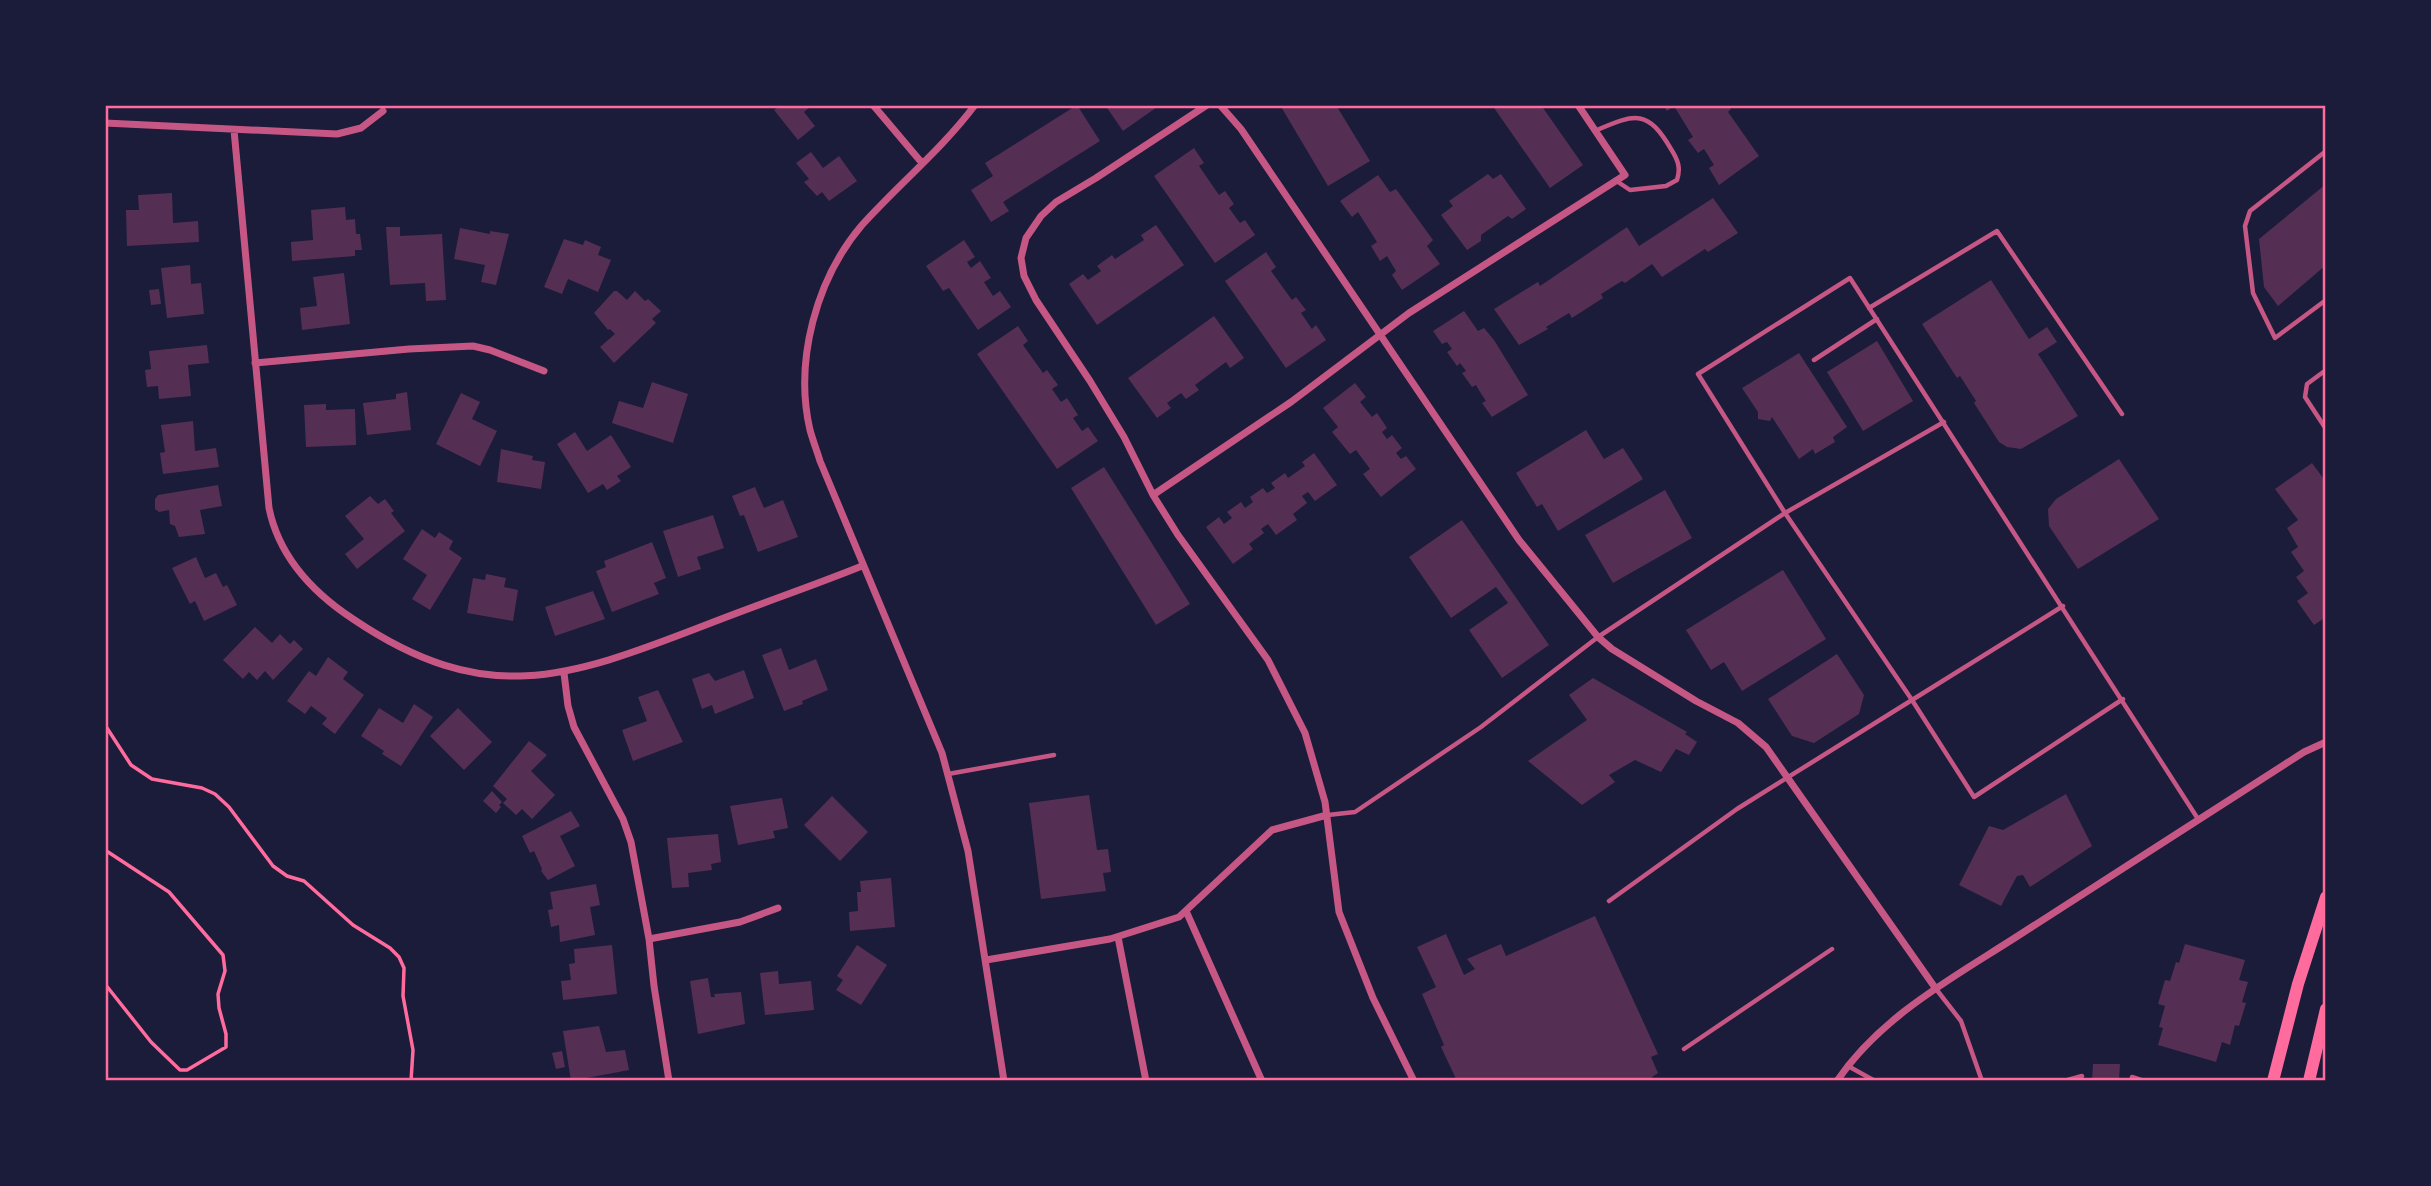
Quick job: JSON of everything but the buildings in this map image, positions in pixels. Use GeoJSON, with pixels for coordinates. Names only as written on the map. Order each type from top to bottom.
{"type":"FeatureCollection","features":[{"type":"Feature","properties":{"kind":"main road"},"geometry":{"type":"LineString","coordinates":[[2273,1081],[2298,984],[2326,897]]}},
{"type":"Feature","properties":{"kind":"main road"},"geometry":{"type":"LineString","coordinates":[[2309,1081],[2326,1009]]}},
{"type":"Feature","properties":{"kind":"street"},"geometry":{"type":"LineString","coordinates":[[873,105],[922,163]]}},
{"type":"Feature","properties":{"kind":"street"},"geometry":{"type":"LineString","coordinates":[[975,105],[958,127],[861,226],[832,270],[822,292],[807,353],[806,391],[810,430],[862,566],[928,719],[948,774],[968,851],[1004,1081]]}},
{"type":"Feature","properties":{"kind":"street"},"geometry":{"type":"LineString","coordinates":[[1207,105],[1056,202],[1041,216],[1026,238],[1021,258],[1024,276],[1035,300],[1104,403],[1153,495],[1268,660],[1304,733],[1327,815],[1339,912],[1373,998],[1414,1081]]}},
{"type":"Feature","properties":{"kind":"street"},"geometry":{"type":"LineString","coordinates":[[1220,105],[1241,129],[1519,540],[1598,638],[1696,701],[1738,723],[1766,747],[1936,989]]}},
{"type":"Feature","properties":{"kind":"street"},"geometry":{"type":"LineString","coordinates":[[1153,495],[1311,387],[1379,334],[1625,175],[1578,105]]}},
{"type":"Feature","properties":{"kind":"street"},"geometry":{"type":"LineString","coordinates":[[105,123],[337,135],[361,128],[383,111]]}},
{"type":"Feature","properties":{"kind":"street"},"geometry":{"type":"LineString","coordinates":[[234,130],[272,525],[286,555],[312,586],[336,608],[379,636],[429,661],[464,672],[490,676],[564,673],[628,655],[862,566]]}},
{"type":"Feature","properties":{"kind":"street"},"geometry":{"type":"LineString","coordinates":[[255,363],[473,346],[544,371]]}},
{"type":"Feature","properties":{"kind":"street"},"geometry":{"type":"LineString","coordinates":[[564,673],[574,727],[622,819],[631,842],[649,939],[653,986],[669,1081]]}},
{"type":"Feature","properties":{"kind":"street"},"geometry":{"type":"LineString","coordinates":[[1837,1081],[1847,1065],[1870,1040],[1896,1017],[1936,989],[2304,752],[2324,745]]}},
{"type":"Feature","properties":{"kind":"street"},"geometry":{"type":"LineString","coordinates":[[986,960],[1118,937],[1179,917],[1272,830],[1327,815]]}},
{"type":"Feature","properties":{"kind":"street"},"geometry":{"type":"LineString","coordinates":[[649,939],[740,922],[778,908]]}},
{"type":"Feature","properties":{"kind":"street"},"geometry":{"type":"LineString","coordinates":[[1186,911],[1262,1081]]}},
{"type":"Feature","properties":{"kind":"street"},"geometry":{"type":"LineString","coordinates":[[1118,937],[1146,1081]]}},
{"type":"Feature","properties":{"kind":"lane"},"geometry":{"type":"LineString","coordinates":[[1597,130],[1627,118],[1641,118],[1658,127],[1678,160],[1680,171],[1677,180],[1666,186],[1630,190],[1615,180]]}},
{"type":"Feature","properties":{"kind":"lane"},"geometry":{"type":"LineString","coordinates":[[2326,151],[2250,211],[2245,226],[2253,293],[2275,338],[2326,300]]}},
{"type":"Feature","properties":{"kind":"lane"},"geometry":{"type":"LineString","coordinates":[[1869,308],[1997,231],[2122,414]]}},
{"type":"Feature","properties":{"kind":"lane"},"geometry":{"type":"LineString","coordinates":[[2123,699],[1973,797],[1912,700],[1785,513],[1698,374],[1850,278],[2123,699],[2199,820]]}},
{"type":"Feature","properties":{"kind":"lane"},"geometry":{"type":"LineString","coordinates":[[1814,360],[1877,319]]}},
{"type":"Feature","properties":{"kind":"lane"},"geometry":{"type":"LineString","coordinates":[[2326,370],[2307,384],[2305,397],[2326,429]]}},
{"type":"Feature","properties":{"kind":"lane"},"geometry":{"type":"LineString","coordinates":[[1327,815],[1355,812],[1480,727],[1598,638],[1785,513],[1944,422]]}},
{"type":"Feature","properties":{"kind":"lane"},"geometry":{"type":"LineString","coordinates":[[1609,901],[1737,809],[2063,606]]}},
{"type":"Feature","properties":{"kind":"lane"},"geometry":{"type":"LineString","coordinates":[[948,774],[1054,755]]}},
{"type":"Feature","properties":{"kind":"lane"},"geometry":{"type":"LineString","coordinates":[[1684,1049],[1832,950]]}},
{"type":"Feature","properties":{"kind":"lane"},"geometry":{"type":"LineString","coordinates":[[1936,989],[1961,1021],[1982,1081]]}},
{"type":"Feature","properties":{"kind":"lane"},"geometry":{"type":"LineString","coordinates":[[1847,1065],[1875,1081]]}},
{"type":"Feature","properties":{"kind":"lane"},"geometry":{"type":"LineString","coordinates":[[2064,1081],[2081,1076]]}},
{"type":"Feature","properties":{"kind":"lane"},"geometry":{"type":"LineString","coordinates":[[2132,1077],[2144,1081]]}},
{"type":"Feature","properties":{"kind":"path"},"geometry":{"type":"LineString","coordinates":[[105,725],[131,765],[152,779],[202,788],[215,794],[229,807],[273,866],[287,876],[304,881],[353,925],[390,948],[399,957],[404,968],[403,996],[413,1050],[411,1081]]}},
{"type":"Feature","properties":{"kind":"path"},"geometry":{"type":"LineString","coordinates":[[105,850],[169,892],[223,955],[225,971],[218,994],[226,1047],[187,1070],[180,1070],[151,1042],[105,984]]}}]}
